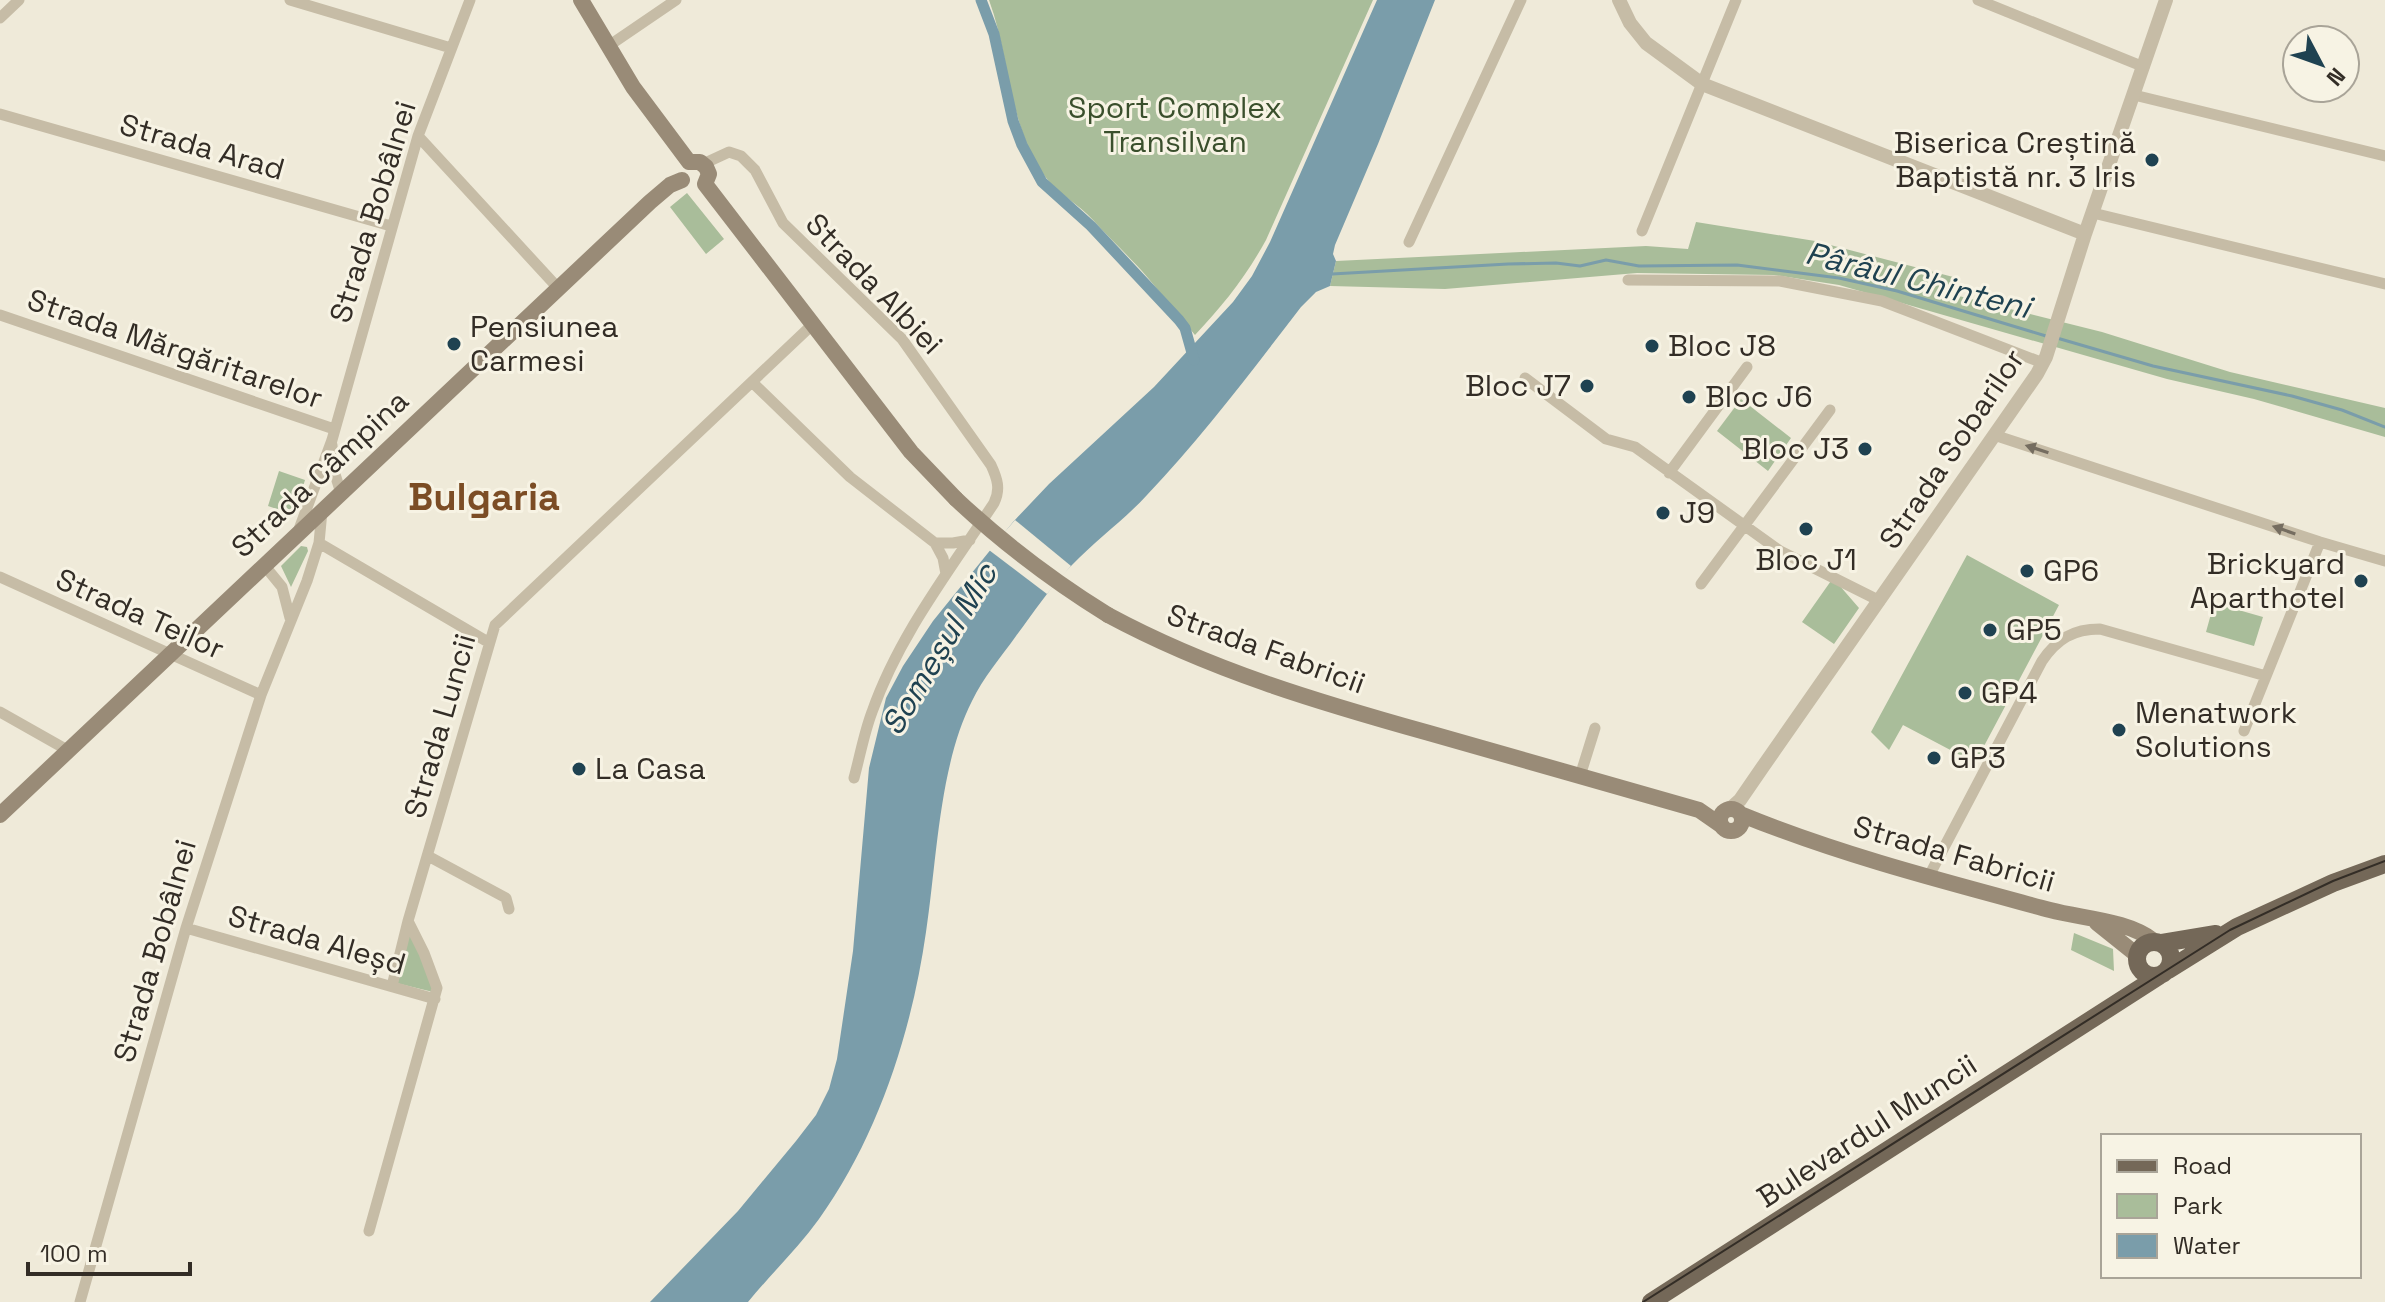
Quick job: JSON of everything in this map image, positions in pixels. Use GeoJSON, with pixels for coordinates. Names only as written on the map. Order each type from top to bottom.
{"type":"FeatureCollection","features":[{"type":"Feature","properties":{"kind":"main road"},"geometry":{"type":"LineString","coordinates":[[581,0],[607,47],[696,163],[709,174],[705,184],[694,188],[682,180],[683,168],[696,163]]}},
{"type":"Feature","properties":{"kind":"main road","name":"Strada Câmpina"},"geometry":{"type":"LineString","coordinates":[[0,815],[662,191],[682,180]]}},
{"type":"Feature","properties":{"kind":"main road","name":"Strada Fabricii"},"geometry":{"type":"LineString","coordinates":[[705,184],[911,452],[956,499],[1063,588],[1157,642],[1252,679],[1328,704],[1703,811],[1733,814],[1797,838],[1929,876],[2096,922],[2120,924],[2158,942]]}},
{"type":"Feature","properties":{"kind":"main road","name":"Bulevardul Muncii"},"geometry":{"type":"LineString","coordinates":[[1651,1302],[2230,931],[2333,883],[2385,864]]}},
{"type":"Feature","properties":{"kind":"main road","name":"Strada Fabricii"},"geometry":{"type":"LineString","coordinates":[[2096,922],[2137,958]]}},
{"type":"Feature","properties":{"kind":"main road","name":"Bulevardul Muncii"},"geometry":{"type":"LineString","coordinates":[[2158,942],[2230,931]]}},
{"type":"Feature","properties":{"kind":"main road"},"geometry":{"type":"LineString","coordinates":[[2158,942],[2171,954],[2164,973],[2147,975],[2137,958],[2145,944],[2158,942]]}},
{"type":"Feature","properties":{"kind":"main road","name":"Bulevardul Muncii"},"geometry":{"type":"LineString","coordinates":[[2112,1006],[2125,987],[2137,958]]}},
{"type":"Feature","properties":{"kind":"street"},"geometry":{"type":"LineString","coordinates":[[0,18],[19,0]]}},
{"type":"Feature","properties":{"kind":"street"},"geometry":{"type":"LineString","coordinates":[[290,0],[451,48]]}},
{"type":"Feature","properties":{"kind":"street","name":"Strada Bobâlnei"},"geometry":{"type":"LineString","coordinates":[[297,534],[333,435],[418,136],[470,0]]}},
{"type":"Feature","properties":{"kind":"street"},"geometry":{"type":"LineString","coordinates":[[607,47],[676,0]]}},
{"type":"Feature","properties":{"kind":"street"},"geometry":{"type":"LineString","coordinates":[[1409,242],[1521,0]]}},
{"type":"Feature","properties":{"kind":"street"},"geometry":{"type":"LineString","coordinates":[[1619,0],[1630,23],[1646,43],[1702,84],[2085,234]]}},
{"type":"Feature","properties":{"kind":"street"},"geometry":{"type":"LineString","coordinates":[[1642,231],[1736,0]]}},
{"type":"Feature","properties":{"kind":"street"},"geometry":{"type":"LineString","coordinates":[[1978,0],[2144,67]]}},
{"type":"Feature","properties":{"kind":"street","name":"Strada Sobarilor"},"geometry":{"type":"LineString","coordinates":[[1733,814],[2046,357],[2166,0]]}},
{"type":"Feature","properties":{"kind":"street"},"geometry":{"type":"LineString","coordinates":[[2134,95],[2385,156]]}},
{"type":"Feature","properties":{"kind":"street","name":"Strada Arad"},"geometry":{"type":"LineString","coordinates":[[0,114],[391,226]]}},
{"type":"Feature","properties":{"kind":"street"},"geometry":{"type":"LineString","coordinates":[[418,136],[558,288]]}},
{"type":"Feature","properties":{"kind":"street","name":"Strada Albiei"},"geometry":{"type":"LineString","coordinates":[[696,163],[729,152],[747,160],[783,223],[902,339],[997,477],[997,496],[915,622],[880,692],[871,713],[854,778]]}},
{"type":"Feature","properties":{"kind":"street"},"geometry":{"type":"LineString","coordinates":[[2093,213],[2385,284]]}},
{"type":"Feature","properties":{"kind":"street"},"geometry":{"type":"LineString","coordinates":[[1628,280],[1780,281],[1882,301],[2046,357]]}},
{"type":"Feature","properties":{"kind":"street","name":"Strada Mărgăritarelor"},"geometry":{"type":"LineString","coordinates":[[0,315],[333,435]]}},
{"type":"Feature","properties":{"kind":"street","name":"Strada Luncii"},"geometry":{"type":"LineString","coordinates":[[392,986],[488,642],[500,618],[813,324]]}},
{"type":"Feature","properties":{"kind":"street"},"geometry":{"type":"LineString","coordinates":[[1669,473],[1747,367]]}},
{"type":"Feature","properties":{"kind":"street"},"geometry":{"type":"LineString","coordinates":[[1525,378],[1606,439],[1635,447],[1780,551],[1880,601]]}},
{"type":"Feature","properties":{"kind":"street"},"geometry":{"type":"LineString","coordinates":[[752,382],[840,469],[935,543],[943,558],[946,574]]}},
{"type":"Feature","properties":{"kind":"street"},"geometry":{"type":"LineString","coordinates":[[1701,584],[1830,410]]}},
{"type":"Feature","properties":{"kind":"street","name":"Strada Bobâlnei"},"geometry":{"type":"LineString","coordinates":[[333,435],[333,468],[341,493]]}},
{"type":"Feature","properties":{"kind":"street"},"geometry":{"type":"LineString","coordinates":[[1994,435],[2385,561]]}},
{"type":"Feature","properties":{"kind":"street","name":"Strada Bobâlnei"},"geometry":{"type":"LineString","coordinates":[[80,1302],[186,928],[261,695],[307,581],[319,543],[322,511]]}},
{"type":"Feature","properties":{"kind":"street"},"geometry":{"type":"LineString","coordinates":[[935,543],[970,539]]}},
{"type":"Feature","properties":{"kind":"street"},"geometry":{"type":"LineString","coordinates":[[2244,731],[2320,542]]}},
{"type":"Feature","properties":{"kind":"street"},"geometry":{"type":"LineString","coordinates":[[319,543],[488,642]]}},
{"type":"Feature","properties":{"kind":"street"},"geometry":{"type":"LineString","coordinates":[[264,565],[282,587],[290,618]]}},
{"type":"Feature","properties":{"kind":"street","name":"Strada Teilor"},"geometry":{"type":"LineString","coordinates":[[0,577],[261,695]]}},
{"type":"Feature","properties":{"kind":"street"},"geometry":{"type":"LineString","coordinates":[[1929,876],[2042,661],[2064,637],[2084,629],[2100,629],[2266,676]]}},
{"type":"Feature","properties":{"kind":"street"},"geometry":{"type":"LineString","coordinates":[[0,712],[69,751]]}},
{"type":"Feature","properties":{"kind":"street"},"geometry":{"type":"LineString","coordinates":[[1580,776],[1595,728]]}},
{"type":"Feature","properties":{"kind":"street"},"geometry":{"type":"LineString","coordinates":[[428,856],[506,898],[509,909]]}},
{"type":"Feature","properties":{"kind":"street"},"geometry":{"type":"LineString","coordinates":[[369,1231],[437,988],[408,921]]}},
{"type":"Feature","properties":{"kind":"street","name":"Strada Aleșd"},"geometry":{"type":"LineString","coordinates":[[186,928],[435,999]]}},
{"type":"Feature","properties":{"kind":"green space","name":"Sport Complex Transilvan"},"geometry":{"type":"Polygon","coordinates":[[[989,0],[1373,0],[1266,240],[1234,290],[1195,335],[1135,263],[1044,175],[1032,155],[1016,112],[989,0]]]}},
{"type":"Feature","properties":{"kind":"green space"},"geometry":{"type":"Polygon","coordinates":[[[687,193],[724,239],[706,254],[670,207],[687,193]]]}},
{"type":"Feature","properties":{"kind":"green space"},"geometry":{"type":"Polygon","coordinates":[[[1696,222],[1815,241],[1957,278],[1955,295],[2102,332],[2230,372],[2385,408],[2385,437],[2254,399],[2167,379],[1839,285],[1774,275],[1637,273],[1445,289],[1330,286],[1336,261],[1646,246],[1688,249],[1696,222]]]}},
{"type":"Feature","properties":{"kind":"green space"},"geometry":{"type":"Polygon","coordinates":[[[1741,399],[1791,438],[1768,471],[1717,431],[1741,399]]]}},
{"type":"Feature","properties":{"kind":"green space"},"geometry":{"type":"Polygon","coordinates":[[[279,471],[305,480],[294,515],[268,506],[279,471]]]}},
{"type":"Feature","properties":{"kind":"green space"},"geometry":{"type":"Polygon","coordinates":[[[301,546],[307,547],[308,551],[291,587],[281,566],[301,546]]]}},
{"type":"Feature","properties":{"kind":"green space"},"geometry":{"type":"Polygon","coordinates":[[[1967,555],[2059,605],[1975,763],[1903,725],[1889,750],[1871,732],[1967,555]]]}},
{"type":"Feature","properties":{"kind":"green space"},"geometry":{"type":"Polygon","coordinates":[[[1833,578],[1859,608],[1834,644],[1802,622],[1833,578]]]}},
{"type":"Feature","properties":{"kind":"green space"},"geometry":{"type":"Polygon","coordinates":[[[2214,603],[2263,617],[2254,646],[2206,632],[2214,603]]]}},
{"type":"Feature","properties":{"kind":"green space"},"geometry":{"type":"Polygon","coordinates":[[[409,931],[433,980],[433,992],[396,983],[409,931]]]}},
{"type":"Feature","properties":{"kind":"green space"},"geometry":{"type":"Polygon","coordinates":[[[2074,933],[2113,949],[2114,971],[2071,950],[2074,933]]]}},
{"type":"Feature","properties":{"kind":"water","name":"Someșul Mic"},"geometry":{"type":"Polygon","coordinates":[[[1377,0],[1435,0],[1335,245],[1333,254],[1336,261],[1330,286],[1316,292],[1301,307],[1168,473],[1057,582],[992,668],[972,701],[952,754],[946,784],[926,932],[912,1007],[889,1082],[859,1153],[811,1230],[748,1302],[650,1302],[738,1211],[816,1115],[829,1089],[837,1059],[853,951],[869,768],[886,698],[903,666],[933,621],[1013,522],[1049,484],[1154,387],[1233,302],[1252,276],[1377,0]]]}},
{"type":"Feature","properties":{"kind":"pier"},"geometry":{"type":"Polygon","coordinates":[[[1015,520],[1071,566],[1047,594],[989,550],[1015,520]]]}},
{"type":"Feature","properties":{"kind":"waterway"},"geometry":{"type":"LineString","coordinates":[[981,0],[994,34],[1013,121],[1042,182],[1091,226],[1179,320],[1185,328],[1194,360]]}},
{"type":"Feature","properties":{"kind":"waterway","name":"Pârâul Chinteni"},"geometry":{"type":"LineString","coordinates":[[1332,274],[1508,264],[1580,266],[1606,260],[1639,266],[1737,265],[1839,278],[1897,291],[2046,336]]}},
{"type":"Feature","properties":{"kind":"waterway","name":"Pârâul Chinteni"},"geometry":{"type":"LineString","coordinates":[[2057,338],[2153,366],[2292,396],[2342,410],[2385,427]]}},
{"type":"Feature","properties":{"kind":"tram line"},"geometry":{"type":"LineString","coordinates":[[1643,1302],[2230,930],[2333,881],[2385,861]]}},
{"type":"Feature","properties":{"kind":"place","name":"Biserica Creștină Baptistă nr. 3 Iris"},"geometry":{"type":"Point","coordinates":[2152,160]}},
{"type":"Feature","properties":{"kind":"place","name":"Pensiunea Carmesi"},"geometry":{"type":"Point","coordinates":[454,344]}},
{"type":"Feature","properties":{"kind":"place","name":"Bloc J8"},"geometry":{"type":"Point","coordinates":[1652,346]}},
{"type":"Feature","properties":{"kind":"place","name":"Bloc J7"},"geometry":{"type":"Point","coordinates":[1587,386]}},
{"type":"Feature","properties":{"kind":"place","name":"Bloc J6"},"geometry":{"type":"Point","coordinates":[1689,397]}},
{"type":"Feature","properties":{"kind":"place","name":"Bloc J3"},"geometry":{"type":"Point","coordinates":[1865,449]}},
{"type":"Feature","properties":{"kind":"place","name":"J9"},"geometry":{"type":"Point","coordinates":[1663,513]}},
{"type":"Feature","properties":{"kind":"place","name":"Bloc J1"},"geometry":{"type":"Point","coordinates":[1806,529]}},
{"type":"Feature","properties":{"kind":"place","name":"GP6"},"geometry":{"type":"Point","coordinates":[2027,571]}},
{"type":"Feature","properties":{"kind":"place","name":"Brickyard Aparthotel"},"geometry":{"type":"Point","coordinates":[2361,581]}},
{"type":"Feature","properties":{"kind":"place","name":"GP5"},"geometry":{"type":"Point","coordinates":[1990,630]}},
{"type":"Feature","properties":{"kind":"place","name":"GP4"},"geometry":{"type":"Point","coordinates":[1965,693]}},
{"type":"Feature","properties":{"kind":"place","name":"Menatwork Solutions"},"geometry":{"type":"Point","coordinates":[2119,730]}},
{"type":"Feature","properties":{"kind":"place","name":"GP3"},"geometry":{"type":"Point","coordinates":[1934,758]}},
{"type":"Feature","properties":{"kind":"place","name":"La Casa"},"geometry":{"type":"Point","coordinates":[579,769]}},
{"type":"Feature","properties":{"kind":"district","name":"Bulgaria"},"geometry":{"type":"Point","coordinates":[484,497]}}]}
